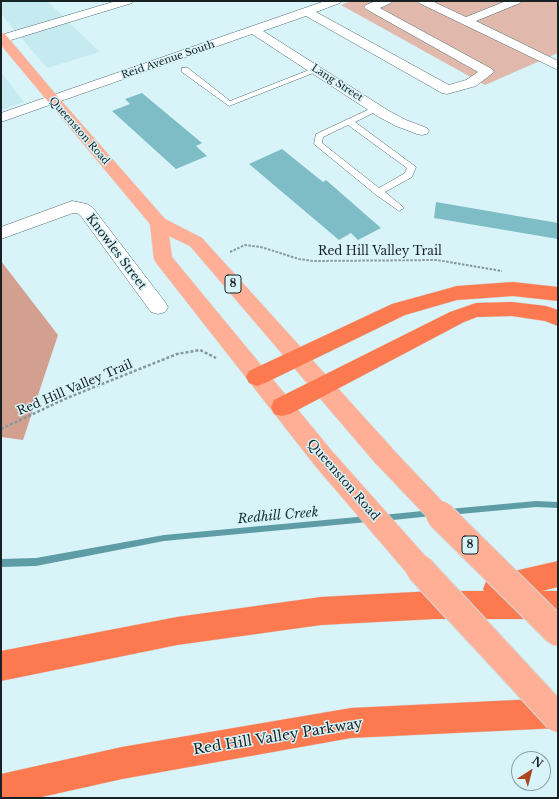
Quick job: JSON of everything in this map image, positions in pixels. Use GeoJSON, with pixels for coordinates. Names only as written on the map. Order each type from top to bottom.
{"type":"FeatureCollection","features":[{"type":"Feature","properties":{"kind":"highway"},"geometry":{"type":"LineString","coordinates":[[258,377],[298,356],[399,310],[458,293],[513,289],[558,294]]}},
{"type":"Feature","properties":{"kind":"highway"},"geometry":{"type":"LineString","coordinates":[[282,407],[435,326],[457,316],[476,310],[512,309],[546,314],[558,318]]}},
{"type":"Feature","properties":{"kind":"highway"},"geometry":{"type":"LineString","coordinates":[[434,605],[558,574]]}},
{"type":"Feature","properties":{"kind":"highway"},"geometry":{"type":"LineString","coordinates":[[1,666],[177,631],[321,611],[434,605],[558,605]]}},
{"type":"Feature","properties":{"kind":"highway","name":"Red Hill Valley Parkway"},"geometry":{"type":"LineString","coordinates":[[1,790],[122,763],[351,723],[558,713]]}},
{"type":"Feature","properties":{"kind":"main road","name":"Queenston Road"},"geometry":{"type":"LineString","coordinates":[[1,38],[159,223],[196,242],[298,356],[321,386],[384,456],[457,532],[558,632]]}},
{"type":"Feature","properties":{"kind":"main road","name":"Queenston Road"},"geometry":{"type":"LineString","coordinates":[[159,223],[163,258],[282,407],[324,459],[420,569],[558,718]]}},
{"type":"Feature","properties":{"kind":"street"},"geometry":{"type":"LineString","coordinates":[[1,38],[128,1]]}},
{"type":"Feature","properties":{"kind":"street","name":"Reid Avenue South"},"geometry":{"type":"LineString","coordinates":[[1,118],[336,1]]}},
{"type":"Feature","properties":{"kind":"street"},"geometry":{"type":"LineString","coordinates":[[306,11],[447,90],[471,83],[487,72],[370,7],[387,1]]}},
{"type":"Feature","properties":{"kind":"street"},"geometry":{"type":"LineString","coordinates":[[424,1],[558,66]]}},
{"type":"Feature","properties":{"kind":"street"},"geometry":{"type":"LineString","coordinates":[[466,21],[516,1]]}},
{"type":"Feature","properties":{"kind":"street","name":"Lang Street"},"geometry":{"type":"LineString","coordinates":[[254,30],[401,123],[422,131]]}},
{"type":"Feature","properties":{"kind":"street","name":"Knowles Street"},"geometry":{"type":"LineString","coordinates":[[1,233],[72,208],[81,208],[87,212],[158,307]]}},
{"type":"Feature","properties":{"kind":"lane"},"geometry":{"type":"LineString","coordinates":[[185,70],[229,104],[317,70]]}},
{"type":"Feature","properties":{"kind":"lane"},"geometry":{"type":"LineString","coordinates":[[378,109],[319,136],[318,144],[399,208]]}},
{"type":"Feature","properties":{"kind":"lane"},"geometry":{"type":"LineString","coordinates":[[349,122],[412,167],[410,175],[378,192]]}},
{"type":"Feature","properties":{"kind":"path","name":"Red Hill Valley Trail"},"geometry":{"type":"LineString","coordinates":[[228,253],[246,245],[260,247],[299,259],[313,261],[437,260],[505,271]]}},
{"type":"Feature","properties":{"kind":"path","name":"Red Hill Valley Trail"},"geometry":{"type":"LineString","coordinates":[[1,429],[67,398],[114,379],[127,376],[177,354]]}},
{"type":"Feature","properties":{"kind":"shaded area"},"geometry":{"type":"Polygon","coordinates":[[[1,1],[47,1],[100,52],[47,68],[1,14],[1,1]]]}},
{"type":"Feature","properties":{"kind":"shaded area"},"geometry":{"type":"Polygon","coordinates":[[[351,1],[558,1],[558,53],[485,85],[341,5],[351,1]]]}},
{"type":"Feature","properties":{"kind":"shaded area"},"geometry":{"type":"Polygon","coordinates":[[[1,72],[24,102],[1,110],[1,72]]]}},
{"type":"Feature","properties":{"kind":"shaded area"},"geometry":{"type":"Polygon","coordinates":[[[1,261],[58,335],[23,440],[1,437],[1,261]]]}},
{"type":"Feature","properties":{"kind":"building"},"geometry":{"type":"Polygon","coordinates":[[[142,93],[202,143],[196,146],[207,156],[176,169],[112,111],[130,104],[125,99],[142,93]]]}},
{"type":"Feature","properties":{"kind":"building"},"geometry":{"type":"Polygon","coordinates":[[[282,149],[323,182],[326,180],[381,228],[358,240],[351,233],[339,240],[249,164],[282,149]]]}},
{"type":"Feature","properties":{"kind":"building"},"geometry":{"type":"Polygon","coordinates":[[[436,202],[558,223],[558,239],[434,218],[436,202]]]}},
{"type":"Feature","properties":{"kind":"waterway","name":"Redhill Creek"},"geometry":{"type":"LineString","coordinates":[[449,512],[536,504],[558,505]]}},
{"type":"Feature","properties":{"kind":"waterway","name":"Redhill Creek"},"geometry":{"type":"LineString","coordinates":[[383,518],[432,513]]}},
{"type":"Feature","properties":{"kind":"waterway","name":"Redhill Creek"},"geometry":{"type":"LineString","coordinates":[[1,563],[36,562],[164,538],[368,519]]}}]}
